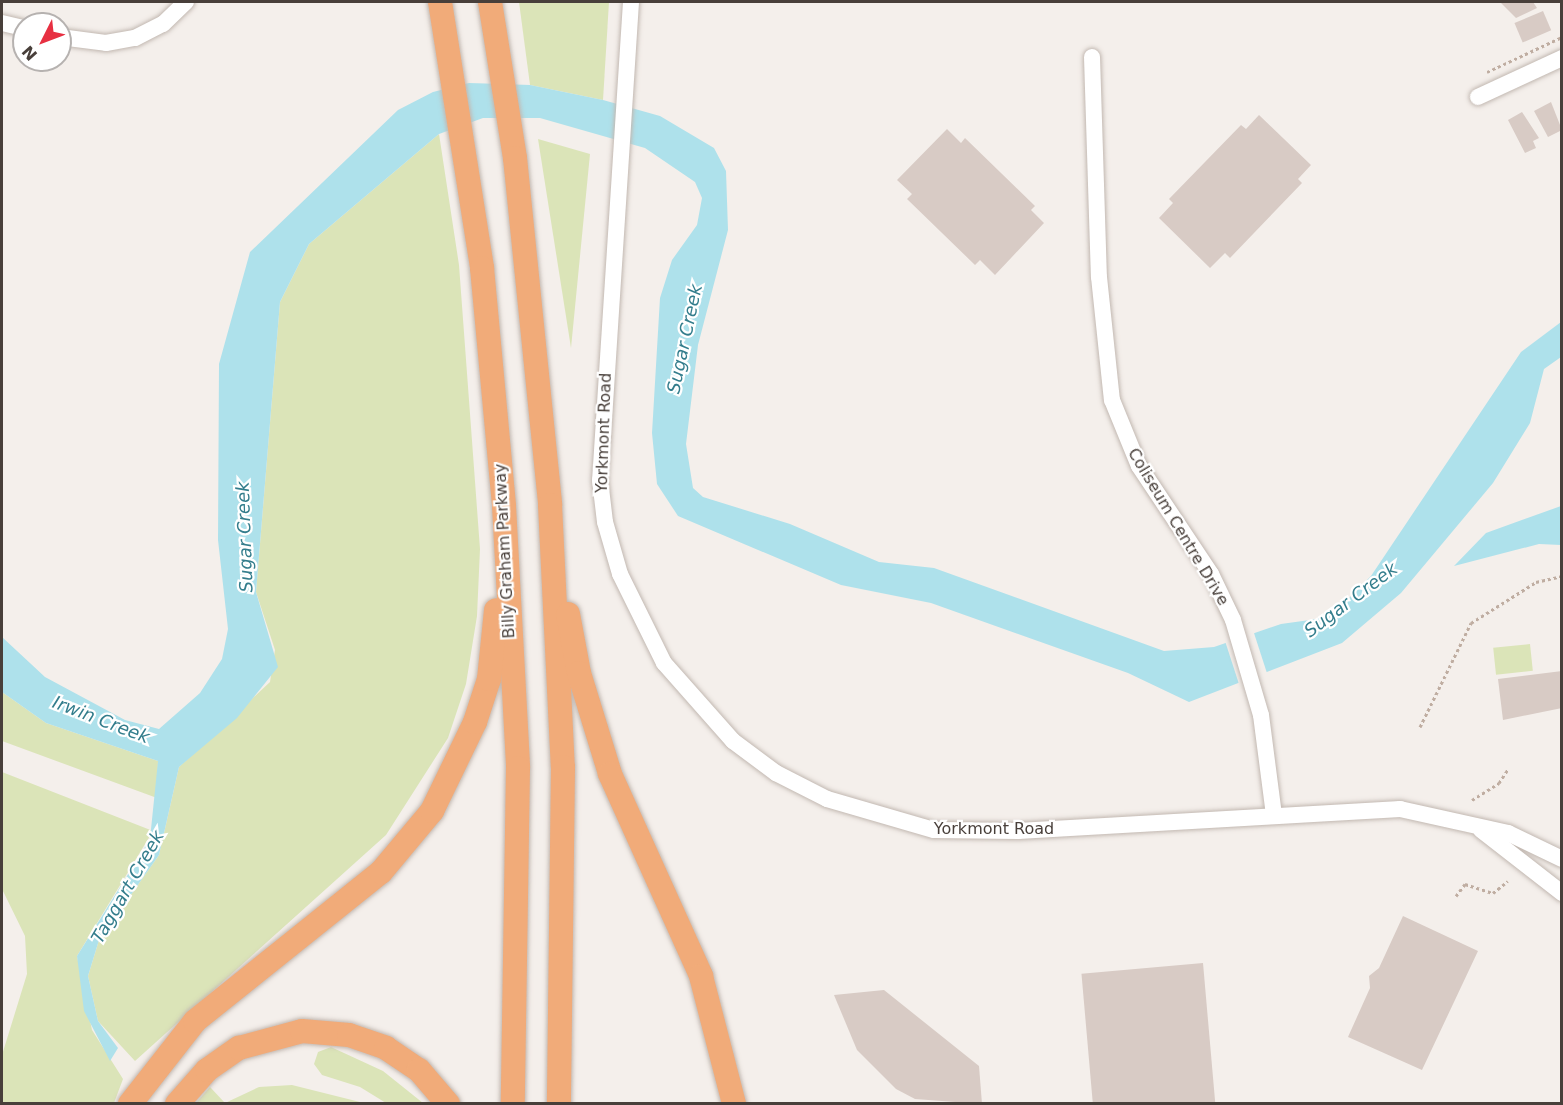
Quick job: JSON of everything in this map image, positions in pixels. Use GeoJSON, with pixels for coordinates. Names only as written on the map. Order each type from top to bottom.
{"type":"FeatureCollection","features":[{"type":"Feature","properties":{"kind":"highway","name":"Billy Graham Parkway"},"geometry":{"type":"LineString","coordinates":[[440,2],[468,169],[504,506],[518,768],[513,1104]]}},
{"type":"Feature","properties":{"kind":"highway"},"geometry":{"type":"LineString","coordinates":[[490,2],[515,158],[550,505],[563,767],[559,1104]]}},
{"type":"Feature","properties":{"kind":"highway"},"geometry":{"type":"LineString","coordinates":[[550,505],[579,674],[610,774],[701,976],[734,1104]]}},
{"type":"Feature","properties":{"kind":"highway"},"geometry":{"type":"LineString","coordinates":[[130,1104],[195,1021],[381,872],[442,794],[489,679],[504,506]]}},
{"type":"Feature","properties":{"kind":"highway"},"geometry":{"type":"LineString","coordinates":[[177,1104],[207,1070],[239,1048],[302,1031],[349,1035],[386,1048],[418,1070],[448,1104]]}},
{"type":"Feature","properties":{"kind":"street"},"geometry":{"type":"LineString","coordinates":[[72,39],[106,43],[135,38],[163,24],[186,2]]}},
{"type":"Feature","properties":{"kind":"street","name":"Yorkmont Road"},"geometry":{"type":"LineString","coordinates":[[631,2],[617,182],[600,480],[605,522],[620,574],[664,663],[725,733],[776,773],[827,799],[934,830],[1018,831],[1400,809],[1529,840],[1562,859]]}},
{"type":"Feature","properties":{"kind":"street","name":"Coliseum Centre Drive"},"geometry":{"type":"LineString","coordinates":[[1092,57],[1103,331],[1112,400],[1127,444],[1226,604],[1261,715],[1274,815]]}},
{"type":"Feature","properties":{"kind":"street"},"geometry":{"type":"LineString","coordinates":[[1478,97],[1562,58]]}},
{"type":"Feature","properties":{"kind":"street","name":"Yorkmont Road"},"geometry":{"type":"LineString","coordinates":[[1478,827],[1562,893]]}},
{"type":"Feature","properties":{"kind":"path"},"geometry":{"type":"LineString","coordinates":[[1487,72],[1562,37]]}},
{"type":"Feature","properties":{"kind":"path"},"geometry":{"type":"LineString","coordinates":[[1420,727],[1471,623],[1536,582],[1562,576]]}},
{"type":"Feature","properties":{"kind":"path"},"geometry":{"type":"LineString","coordinates":[[1472,800],[1499,783],[1508,770]]}},
{"type":"Feature","properties":{"kind":"path"},"geometry":{"type":"LineString","coordinates":[[1456,896],[1465,884],[1493,893],[1508,881]]}},
{"type":"Feature","properties":{"kind":"green space"},"geometry":{"type":"Polygon","coordinates":[[[519,2],[609,2],[603,100],[530,85],[519,2]]]}},
{"type":"Feature","properties":{"kind":"green space"},"geometry":{"type":"Polygon","coordinates":[[[439,134],[459,265],[480,549],[477,616],[466,684],[448,738],[386,835],[135,1061],[98,1021],[88,976],[99,940],[159,855],[179,767],[270,682],[275,650],[256,592],[280,302],[309,244],[439,134]]]}},
{"type":"Feature","properties":{"kind":"green space"},"geometry":{"type":"Polygon","coordinates":[[[538,139],[590,154],[571,348],[538,139]]]}},
{"type":"Feature","properties":{"kind":"green space"},"geometry":{"type":"Polygon","coordinates":[[[1530,644],[1533,671],[1496,675],[1493,648],[1530,644]]]}},
{"type":"Feature","properties":{"kind":"green space"},"geometry":{"type":"Polygon","coordinates":[[[2,692],[46,723],[158,761],[157,798],[2,741],[2,692]]]}},
{"type":"Feature","properties":{"kind":"green space"},"geometry":{"type":"Polygon","coordinates":[[[2,772],[153,831],[77,956],[92,1030],[123,1079],[114,1103],[2,1103],[2,1055],[27,974],[25,936],[2,889],[2,772]]]}},
{"type":"Feature","properties":{"kind":"green space"},"geometry":{"type":"Polygon","coordinates":[[[331,1047],[383,1071],[423,1103],[386,1103],[360,1087],[322,1075],[314,1064],[318,1052],[331,1047]]]}},
{"type":"Feature","properties":{"kind":"green space"},"geometry":{"type":"Polygon","coordinates":[[[292,1085],[364,1103],[225,1103],[259,1087],[292,1085]]]}},
{"type":"Feature","properties":{"kind":"green space"},"geometry":{"type":"Polygon","coordinates":[[[210,1087],[225,1103],[196,1103],[210,1087]]]}},
{"type":"Feature","properties":{"kind":"water"},"geometry":{"type":"Polygon","coordinates":[[[469,83],[530,85],[603,100],[660,116],[714,148],[726,171],[728,230],[698,345],[686,444],[693,488],[703,497],[790,524],[879,562],[934,568],[1164,651],[1214,647],[1281,624],[1317,619],[1347,600],[1371,576],[1521,352],[1561,322],[1561,357],[1544,369],[1530,423],[1493,483],[1401,593],[1342,643],[1189,702],[1128,673],[931,603],[841,585],[678,516],[657,484],[652,433],[660,298],[672,260],[697,225],[702,198],[695,182],[645,148],[540,118],[483,118],[439,134],[309,244],[280,302],[256,592],[278,667],[237,718],[179,767],[159,855],[99,940],[88,976],[98,1021],[118,1048],[110,1061],[84,1011],[77,956],[150,839],[158,761],[46,723],[2,692],[2,637],[45,677],[125,720],[159,729],[200,693],[222,659],[228,629],[218,540],[219,364],[250,252],[398,110],[433,92],[469,83]]]}},
{"type":"Feature","properties":{"kind":"water"},"geometry":{"type":"Polygon","coordinates":[[[1561,506],[1561,545],[1539,544],[1454,566],[1486,533],[1561,506]]]}},
{"type":"Feature","properties":{"kind":"pier"},"geometry":{"type":"Polygon","coordinates":[[[1253,630],[1268,676],[1239,685],[1224,639],[1253,630]]]}},
{"type":"Feature","properties":{"kind":"building"},"geometry":{"type":"Polygon","coordinates":[[[1500,2],[1533,2],[1537,8],[1516,18],[1500,2]]]}},
{"type":"Feature","properties":{"kind":"building"},"geometry":{"type":"Polygon","coordinates":[[[1543,11],[1551,30],[1523,42],[1514,23],[1543,11]]]}},
{"type":"Feature","properties":{"kind":"building"},"geometry":{"type":"Polygon","coordinates":[[[1551,102],[1562,130],[1548,137],[1534,111],[1551,102]]]}},
{"type":"Feature","properties":{"kind":"building"},"geometry":{"type":"Polygon","coordinates":[[[1522,112],[1539,138],[1533,141],[1536,148],[1525,153],[1508,120],[1522,112]]]}},
{"type":"Feature","properties":{"kind":"building"},"geometry":{"type":"Polygon","coordinates":[[[1259,115],[1311,165],[1298,179],[1302,183],[1230,258],[1225,253],[1210,268],[1159,218],[1173,203],[1169,199],[1241,125],[1246,129],[1259,115]]]}},
{"type":"Feature","properties":{"kind":"building"},"geometry":{"type":"Polygon","coordinates":[[[947,129],[961,143],[965,138],[1035,206],[1031,210],[1044,223],[995,275],[980,260],[975,265],[907,199],[912,194],[897,180],[947,129]]]}},
{"type":"Feature","properties":{"kind":"building"},"geometry":{"type":"Polygon","coordinates":[[[1562,671],[1562,708],[1503,720],[1498,679],[1562,671]]]}},
{"type":"Feature","properties":{"kind":"building"},"geometry":{"type":"Polygon","coordinates":[[[1403,916],[1478,951],[1422,1070],[1348,1037],[1370,988],[1369,976],[1379,968],[1403,916]]]}},
{"type":"Feature","properties":{"kind":"building"},"geometry":{"type":"Polygon","coordinates":[[[1203,963],[1215,1104],[1093,1104],[1081,974],[1203,963]]]}},
{"type":"Feature","properties":{"kind":"building"},"geometry":{"type":"Polygon","coordinates":[[[884,990],[979,1066],[982,1104],[915,1099],[896,1089],[857,1050],[834,995],[884,990]]]}},
{"type":"Feature","properties":{"kind":"water label","name":"Sugar Creek"},"geometry":{"type":"Point","coordinates":[685,339]}},
{"type":"Feature","properties":{"kind":"water label","name":"Sugar Creek"},"geometry":{"type":"Point","coordinates":[245,537]}},
{"type":"Feature","properties":{"kind":"water label","name":"Sugar Creek"},"geometry":{"type":"Point","coordinates":[1351,600]}},
{"type":"Feature","properties":{"kind":"water label","name":"Irwin Creek"},"geometry":{"type":"Point","coordinates":[101,720]}},
{"type":"Feature","properties":{"kind":"water label","name":"Taggart Creek"},"geometry":{"type":"Point","coordinates":[128,887]}}]}
